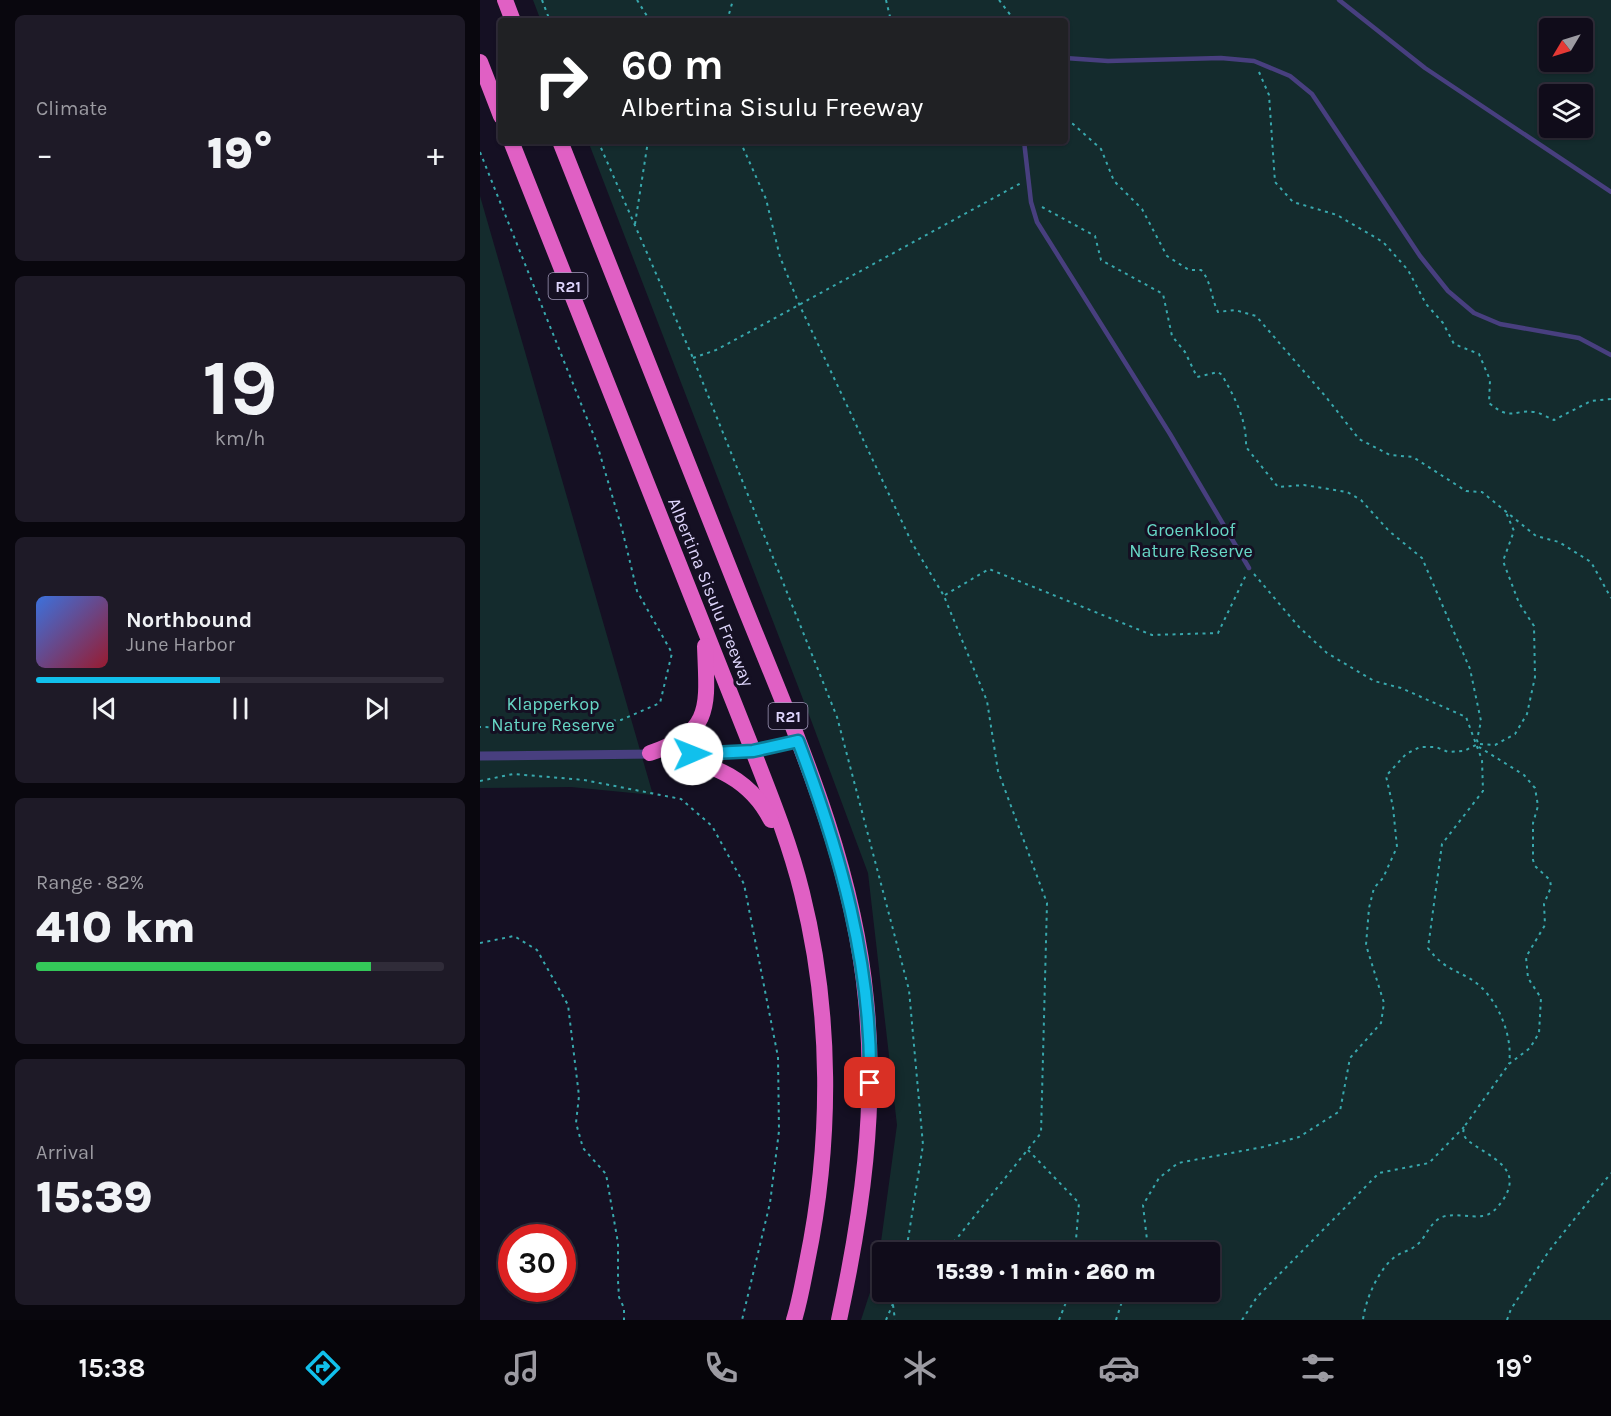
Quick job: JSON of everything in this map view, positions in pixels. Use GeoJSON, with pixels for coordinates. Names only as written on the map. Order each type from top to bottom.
{"type":"FeatureCollection","features":[{"type":"Feature","properties":{"kind":"highway"},"geometry":{"type":"LineString","coordinates":[[505,0],[512,18]]}},
{"type":"Feature","properties":{"kind":"highway"},"geometry":{"type":"LineString","coordinates":[[480,62],[498,108]]}},
{"type":"Feature","properties":{"kind":"highway","name":"Albertina Sisulu Freeway"},"geometry":{"type":"LineString","coordinates":[[512,144],[784,831],[802,892],[815,955],[820,999],[825,1107],[823,1165],[814,1228],[794,1320]]}},
{"type":"Feature","properties":{"kind":"highway","name":"Albertina Sisulu Freeway"},"geometry":{"type":"LineString","coordinates":[[561,144],[798,741],[832,833],[843,873],[857,936],[866,998],[871,1062],[870,1126],[859,1215],[838,1320]]}},
{"type":"Feature","properties":{"kind":"highway"},"geometry":{"type":"LineString","coordinates":[[650,753],[675,744],[692,731],[699,720],[708,687],[705,630]]}},
{"type":"Feature","properties":{"kind":"highway"},"geometry":{"type":"LineString","coordinates":[[672,754],[728,773],[756,796],[778,834],[802,892]]}},
{"type":"Feature","properties":{"kind":"street"},"geometry":{"type":"LineString","coordinates":[[480,756],[753,751],[798,741]]}},
{"type":"Feature","properties":{"kind":"lane"},"geometry":{"type":"LineString","coordinates":[[1339,0],[1425,68],[1611,192]]}},
{"type":"Feature","properties":{"kind":"lane"},"geometry":{"type":"LineString","coordinates":[[1068,58],[1108,61],[1221,58],[1254,61],[1290,76],[1311,94],[1420,256],[1448,291],[1474,313],[1500,324],[1579,338],[1611,355]]}},
{"type":"Feature","properties":{"kind":"lane"},"geometry":{"type":"LineString","coordinates":[[1024,144],[1031,202],[1037,222],[1170,434],[1249,568]]}},
{"type":"Feature","properties":{"kind":"path"},"geometry":{"type":"LineString","coordinates":[[542,0],[549,18]]}},
{"type":"Feature","properties":{"kind":"path"},"geometry":{"type":"LineString","coordinates":[[637,0],[647,18]]}},
{"type":"Feature","properties":{"kind":"path"},"geometry":{"type":"LineString","coordinates":[[728,18],[733,0]]}},
{"type":"Feature","properties":{"kind":"path"},"geometry":{"type":"LineString","coordinates":[[886,0],[890,18]]}},
{"type":"Feature","properties":{"kind":"path"},"geometry":{"type":"LineString","coordinates":[[999,0],[1013,18]]}},
{"type":"Feature","properties":{"kind":"path"},"geometry":{"type":"LineString","coordinates":[[1254,61],[1269,94],[1275,182],[1283,194],[1293,202],[1337,215],[1358,225],[1383,242],[1408,270],[1426,304],[1443,323],[1454,344],[1479,354],[1490,381],[1489,403],[1499,411],[1513,415],[1535,412],[1554,420],[1591,401],[1611,399]]}},
{"type":"Feature","properties":{"kind":"path"},"geometry":{"type":"LineString","coordinates":[[1068,122],[1101,149],[1114,181],[1142,209],[1167,256],[1177,265],[1189,270],[1201,270],[1208,277],[1210,295],[1218,312],[1235,310],[1256,316],[1326,397],[1359,440],[1390,455],[1413,457],[1466,491],[1482,492],[1536,536],[1558,542],[1591,562],[1611,598]]}},
{"type":"Feature","properties":{"kind":"path"},"geometry":{"type":"LineString","coordinates":[[599,144],[693,358],[837,717],[909,990],[923,1145],[908,1242]]}},
{"type":"Feature","properties":{"kind":"path"},"geometry":{"type":"LineString","coordinates":[[635,224],[648,144]]}},
{"type":"Feature","properties":{"kind":"path"},"geometry":{"type":"LineString","coordinates":[[741,144],[766,199],[780,257],[799,304],[912,543],[944,596],[987,701],[998,771],[1047,903],[1041,1133],[954,1242]]}},
{"type":"Feature","properties":{"kind":"path"},"geometry":{"type":"LineString","coordinates":[[480,152],[596,441],[622,529],[636,591],[672,652],[660,702],[621,720],[540,728],[480,727]]}},
{"type":"Feature","properties":{"kind":"path"},"geometry":{"type":"LineString","coordinates":[[693,358],[716,350],[1029,178]]}},
{"type":"Feature","properties":{"kind":"path"},"geometry":{"type":"LineString","coordinates":[[1031,202],[1088,230],[1095,236],[1101,260],[1163,294],[1172,336],[1185,352],[1191,369],[1197,377],[1202,378],[1218,372],[1222,375],[1238,402],[1246,434],[1246,447],[1278,487],[1304,485],[1347,492],[1361,500],[1389,531],[1422,558],[1470,669],[1481,721],[1477,745]]}},
{"type":"Feature","properties":{"kind":"path"},"geometry":{"type":"LineString","coordinates":[[1146,1242],[1143,1205],[1159,1178],[1178,1163],[1263,1147],[1299,1137],[1340,1111],[1350,1058],[1381,1023],[1384,1003],[1366,945],[1369,908],[1374,888],[1383,878],[1397,847],[1393,807],[1386,776],[1406,754],[1420,747],[1436,747],[1448,752],[1464,751],[1477,745],[1495,745],[1515,734],[1527,714],[1535,677],[1534,626],[1519,603],[1503,561],[1515,531],[1505,510]]}},
{"type":"Feature","properties":{"kind":"path"},"geometry":{"type":"LineString","coordinates":[[944,596],[989,569],[1152,635],[1218,633],[1249,568],[1299,627],[1327,654],[1374,681],[1401,688],[1466,717],[1482,760],[1483,791],[1442,844],[1428,948],[1439,963],[1480,986],[1500,1011],[1511,1053],[1509,1064]]}},
{"type":"Feature","properties":{"kind":"path"},"geometry":{"type":"LineString","coordinates":[[1242,1320],[1257,1297],[1379,1173],[1429,1163],[1464,1127],[1509,1064],[1530,1048],[1539,1033],[1540,998],[1528,978],[1526,957],[1545,925],[1544,904],[1551,887],[1550,880],[1535,866],[1533,860],[1533,823],[1538,806],[1535,788],[1524,775],[1477,745]]}},
{"type":"Feature","properties":{"kind":"path"},"geometry":{"type":"LineString","coordinates":[[480,781],[513,774],[584,780],[681,799],[712,826],[744,884],[778,1057],[779,1131],[770,1203],[742,1320]]}},
{"type":"Feature","properties":{"kind":"path"},"geometry":{"type":"LineString","coordinates":[[480,943],[514,936],[537,950],[568,1005],[579,1096],[576,1123],[583,1149],[606,1174],[618,1244],[619,1297],[624,1308],[624,1320]]}},
{"type":"Feature","properties":{"kind":"path"},"geometry":{"type":"LineString","coordinates":[[1363,1320],[1364,1311],[1381,1269],[1398,1255],[1413,1249],[1430,1226],[1442,1217],[1488,1215],[1496,1209],[1511,1185],[1511,1176],[1504,1167],[1467,1140],[1463,1134],[1464,1127]]}},
{"type":"Feature","properties":{"kind":"path"},"geometry":{"type":"LineString","coordinates":[[1028,1150],[1079,1203],[1076,1242]]}},
{"type":"Feature","properties":{"kind":"path"},"geometry":{"type":"LineString","coordinates":[[1507,1320],[1511,1309],[1549,1251],[1611,1173]]}},
{"type":"Feature","properties":{"kind":"path"},"geometry":{"type":"LineString","coordinates":[[1059,1320],[1066,1302]]}},
{"type":"Feature","properties":{"kind":"path"},"geometry":{"type":"LineString","coordinates":[[1116,1320],[1122,1302]]}},
{"type":"Feature","properties":{"kind":"path"},"geometry":{"type":"LineString","coordinates":[[886,1320],[893,1303]]}},
{"type":"Feature","properties":{"kind":"path"},"geometry":{"type":"LineString","coordinates":[[893,1303],[895,1320]]}},
{"type":"Feature","properties":{"kind":"green space","name":"Groenkloof Nature Reserve"},"geometry":{"type":"Polygon","coordinates":[[[533,0],[1611,0],[1611,1320],[861,1320],[872,1286],[872,1302],[1220,1302],[1220,1242],[881,1242],[897,1125],[868,873],[589,144],[1068,144],[1068,18],[540,18],[533,0]]]}},
{"type":"Feature","properties":{"kind":"green space","name":"Klapperkop Nature Reserve"},"geometry":{"type":"Polygon","coordinates":[[[480,196],[653,795],[571,787],[480,788],[480,196]]]}},
{"type":"Feature","properties":{"kind":"route"},"geometry":{"type":"LineString","coordinates":[[692,754],[753,751],[798,741],[832,833],[857,936],[866,998],[871,1062],[870,1083]]}}]}
